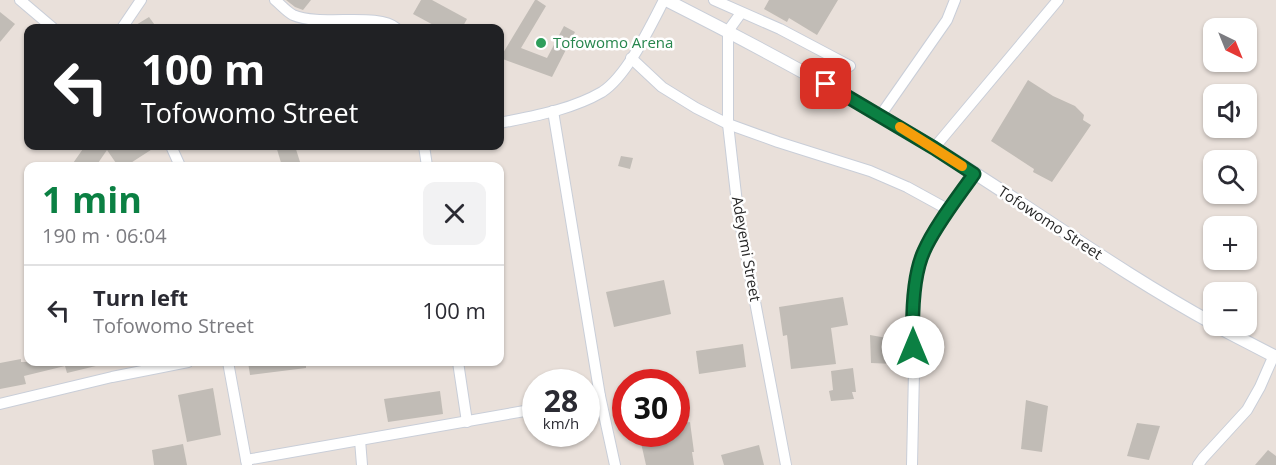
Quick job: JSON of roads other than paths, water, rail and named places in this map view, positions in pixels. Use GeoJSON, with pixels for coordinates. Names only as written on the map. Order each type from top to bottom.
{"type":"FeatureCollection","features":[{"type":"Feature","properties":{"kind":"street"},"geometry":{"type":"LineString","coordinates":[[20,0],[48,24]]}},
{"type":"Feature","properties":{"kind":"street"},"geometry":{"type":"LineString","coordinates":[[125,24],[141,0]]}},
{"type":"Feature","properties":{"kind":"street"},"geometry":{"type":"LineString","coordinates":[[275,0],[291,15],[302,18],[378,21],[390,24]]}},
{"type":"Feature","properties":{"kind":"street"},"geometry":{"type":"LineString","coordinates":[[504,122],[553,111],[603,91],[619,76],[632,58],[665,0]]}},
{"type":"Feature","properties":{"kind":"street","name":"Tofowomo Street"},"geometry":{"type":"LineString","coordinates":[[665,0],[826,84],[934,148],[1156,292],[1203,318]]}},
{"type":"Feature","properties":{"kind":"street"},"geometry":{"type":"LineString","coordinates":[[714,0],[780,29],[850,66]]}},
{"type":"Feature","properties":{"kind":"street"},"geometry":{"type":"LineString","coordinates":[[880,116],[947,20],[955,0]]}},
{"type":"Feature","properties":{"kind":"street"},"geometry":{"type":"LineString","coordinates":[[934,148],[1058,0]]}},
{"type":"Feature","properties":{"kind":"street"},"geometry":{"type":"LineString","coordinates":[[728,31],[741,13]]}},
{"type":"Feature","properties":{"kind":"street","name":"Adeyemi Street"},"geometry":{"type":"LineString","coordinates":[[728,31],[728,124],[738,212],[786,465]]}},
{"type":"Feature","properties":{"kind":"street"},"geometry":{"type":"LineString","coordinates":[[632,58],[662,87],[728,124],[870,171],[907,187],[949,210]]}},
{"type":"Feature","properties":{"kind":"street"},"geometry":{"type":"LineString","coordinates":[[553,111],[596,369]]}},
{"type":"Feature","properties":{"kind":"street"},"geometry":{"type":"LineString","coordinates":[[912,465],[913,324],[917,274],[923,253],[932,236],[974,174]]}},
{"type":"Feature","properties":{"kind":"street","name":"Tofowomo Street"},"geometry":{"type":"LineString","coordinates":[[1236,336],[1275,356]]}},
{"type":"Feature","properties":{"kind":"street"},"geometry":{"type":"LineString","coordinates":[[1198,465],[1247,410],[1275,356]]}},
{"type":"Feature","properties":{"kind":"street"},"geometry":{"type":"LineString","coordinates":[[0,404],[168,366]]}},
{"type":"Feature","properties":{"kind":"street"},"geometry":{"type":"LineString","coordinates":[[229,366],[246,462],[522,411]]}},
{"type":"Feature","properties":{"kind":"street"},"geometry":{"type":"LineString","coordinates":[[459,366],[467,422]]}},
{"type":"Feature","properties":{"kind":"street"},"geometry":{"type":"LineString","coordinates":[[600,396],[615,465]]}},
{"type":"Feature","properties":{"kind":"street"},"geometry":{"type":"LineString","coordinates":[[360,440],[362,465]]}},
{"type":"Feature","properties":{"kind":"place","name":"Tofowomo Arena"},"geometry":{"type":"Point","coordinates":[541,43]}}]}
